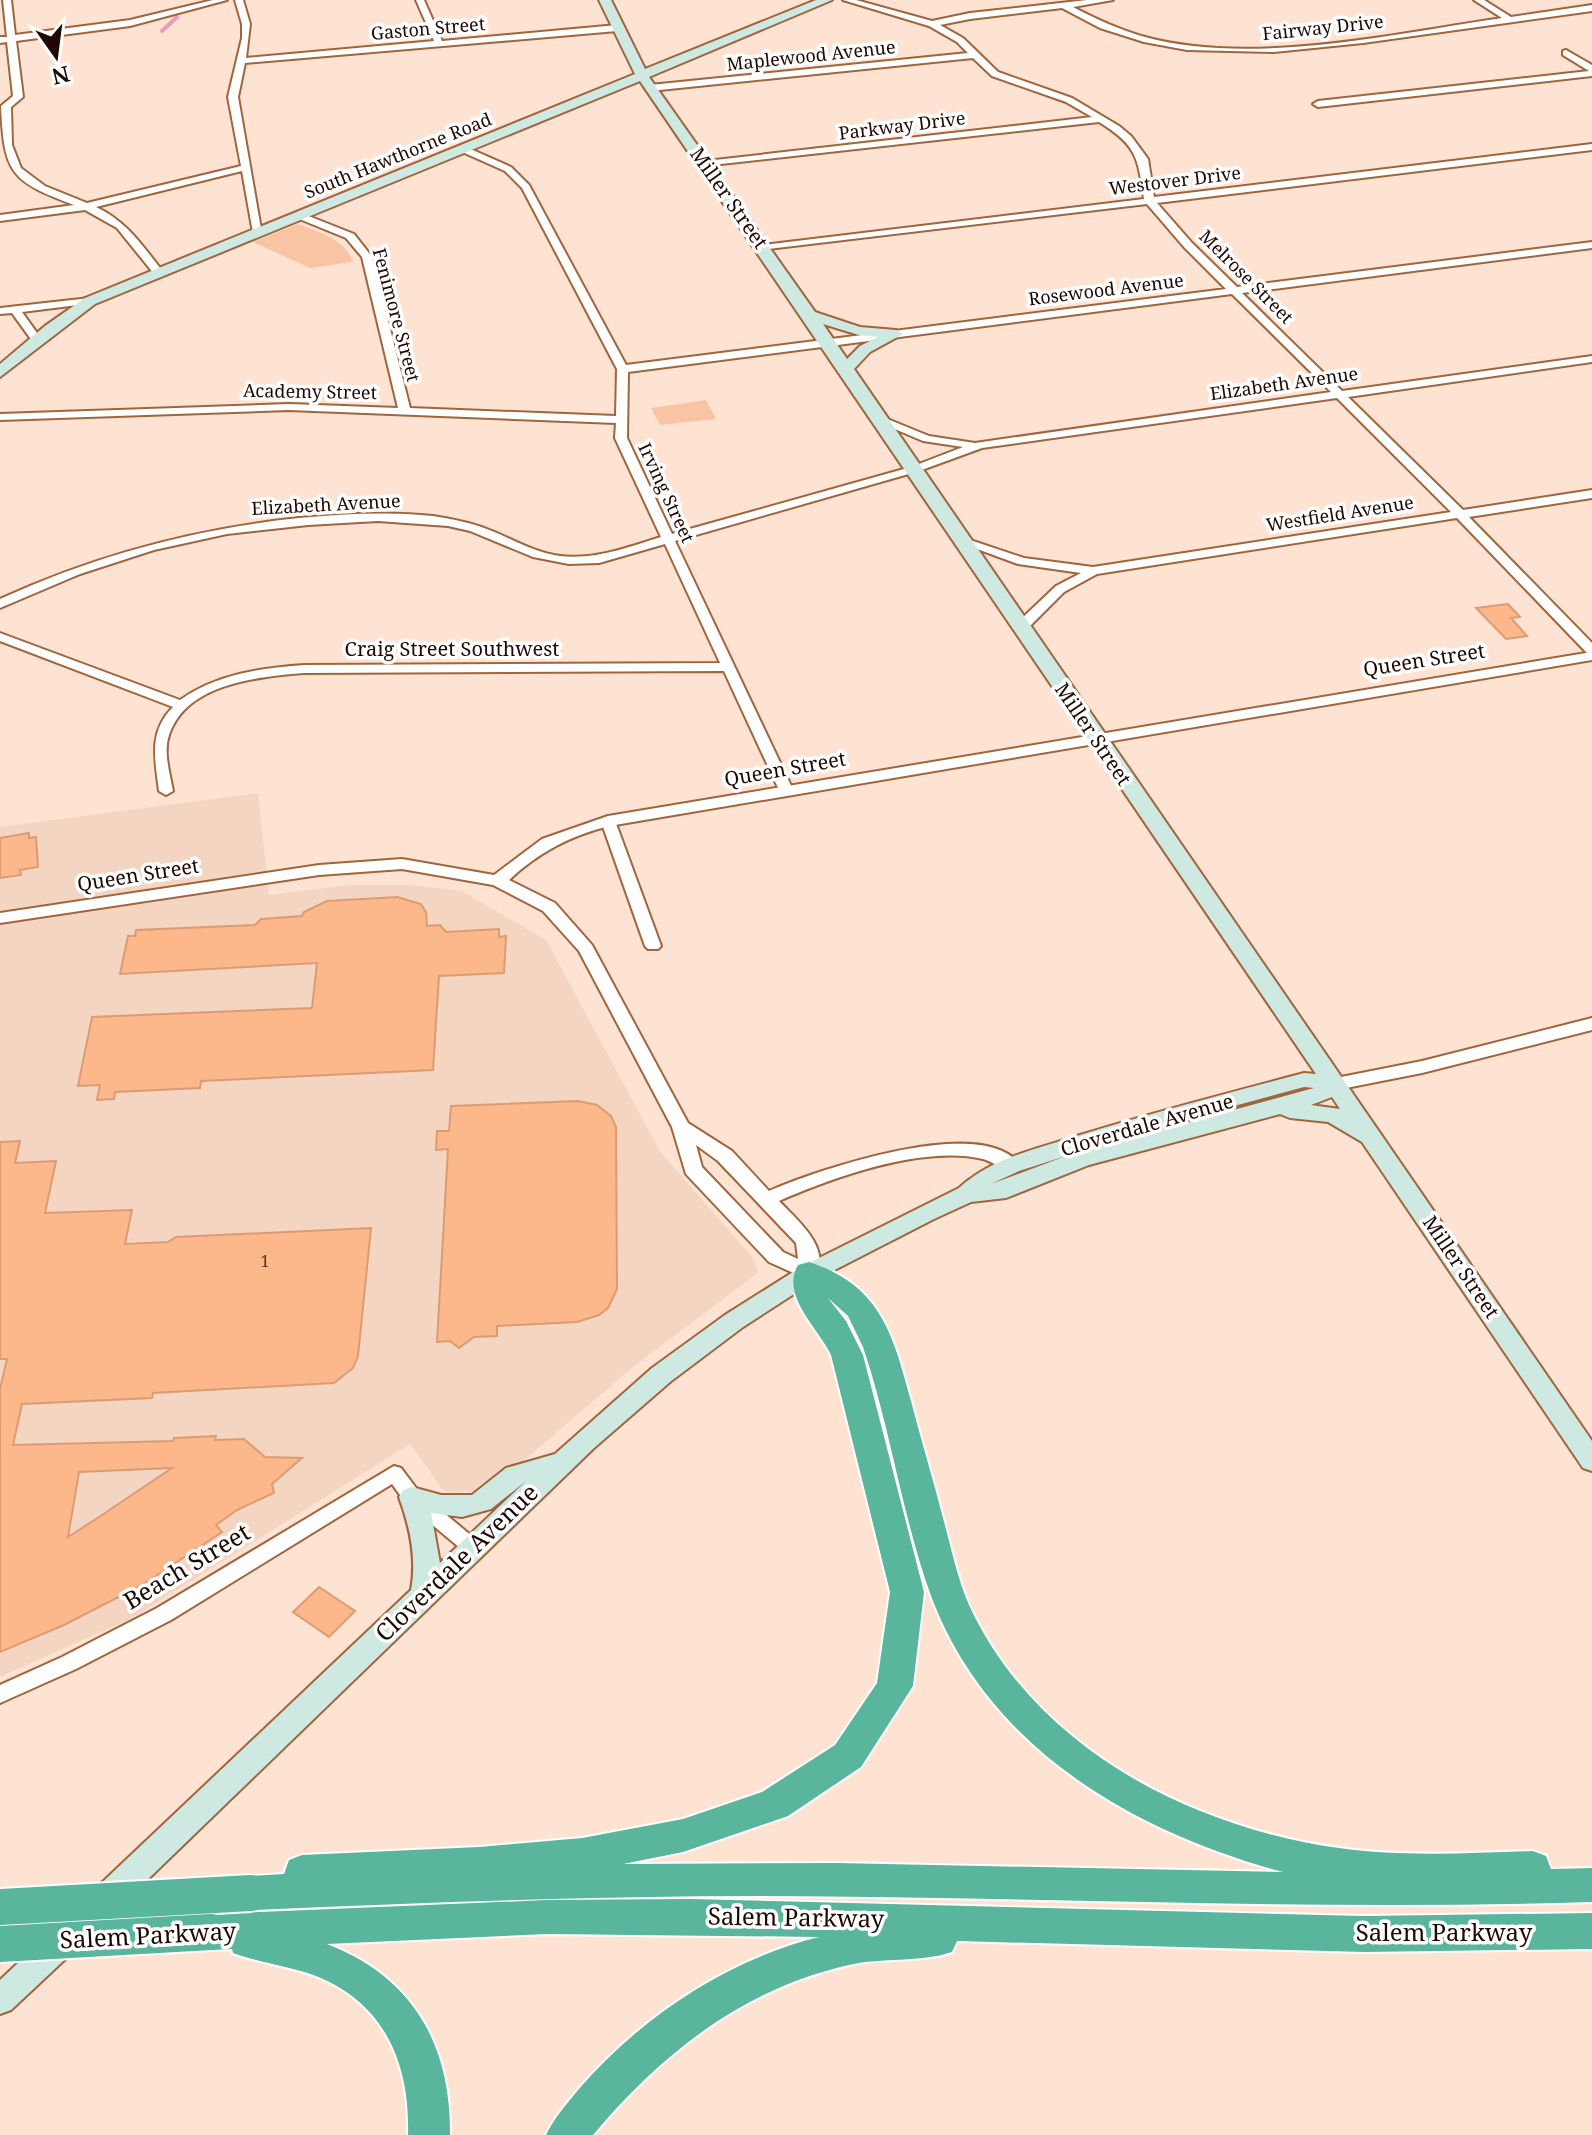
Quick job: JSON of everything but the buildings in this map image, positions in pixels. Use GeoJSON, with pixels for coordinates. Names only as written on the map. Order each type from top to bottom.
{"type":"FeatureCollection","features":[{"type":"Feature","properties":{"kind":"highway"},"geometry":{"type":"LineString","coordinates":[[809,1273],[840,1289],[864,1315],[872,1330],[885,1364],[944,1585],[968,1638],[1002,1689],[1050,1738],[1079,1762],[1112,1786],[1183,1822],[1236,1842],[1307,1860],[1407,1869],[1592,1867]]}},
{"type":"Feature","properties":{"kind":"highway"},"geometry":{"type":"LineString","coordinates":[[251,1893],[297,1872],[571,1857],[663,1843],[725,1825],[773,1806],[822,1775],[854,1748],[888,1702],[899,1676],[909,1621],[907,1592],[853,1372],[835,1329],[813,1304],[809,1273]]}},
{"type":"Feature","properties":{"kind":"highway","name":"Salem Parkway"},"geometry":{"type":"LineString","coordinates":[[0,1907],[549,1881],[836,1880],[1217,1890],[1493,1889],[1592,1885]]}},
{"type":"Feature","properties":{"kind":"highway","name":"Salem Parkway"},"geometry":{"type":"LineString","coordinates":[[0,1944],[547,1917],[691,1916],[1364,1934],[1592,1931]]}},
{"type":"Feature","properties":{"kind":"highway"},"geometry":{"type":"LineString","coordinates":[[567,2135],[626,2068],[658,2039],[728,1991],[764,1973],[801,1960],[882,1941],[1078,1942],[1125,1927]]}},
{"type":"Feature","properties":{"kind":"highway"},"geometry":{"type":"LineString","coordinates":[[211,1932],[324,1960],[355,1976],[382,1998],[414,2042],[424,2068],[430,2095],[429,2135]]}},
{"type":"Feature","properties":{"kind":"main road","name":"Miller Street"},"geometry":{"type":"LineString","coordinates":[[605,0],[645,79],[1592,1461]]}},
{"type":"Feature","properties":{"kind":"main road","name":"South Hawthorne Road"},"geometry":{"type":"LineString","coordinates":[[0,372],[90,301],[612,88],[645,79],[670,64],[826,0]]}},
{"type":"Feature","properties":{"kind":"main road"},"geometry":{"type":"LineString","coordinates":[[612,88],[645,79]]}},
{"type":"Feature","properties":{"kind":"main road"},"geometry":{"type":"LineString","coordinates":[[808,315],[859,331],[896,334]]}},
{"type":"Feature","properties":{"kind":"main road"},"geometry":{"type":"LineString","coordinates":[[845,369],[865,349],[896,334]]}},
{"type":"Feature","properties":{"kind":"main road","name":"Cloverdale Avenue"},"geometry":{"type":"LineString","coordinates":[[0,2000],[563,1462],[620,1409],[701,1344],[809,1273],[967,1194],[984,1178],[1011,1165],[1154,1120],[1304,1080],[1336,1084]]}},
{"type":"Feature","properties":{"kind":"main road","name":"Cloverdale Avenue"},"geometry":{"type":"LineString","coordinates":[[967,1194],[998,1192],[1082,1159],[1318,1096],[1336,1084]]}},
{"type":"Feature","properties":{"kind":"main road"},"geometry":{"type":"LineString","coordinates":[[1269,1110],[1312,1110],[1333,1115],[1349,1122],[1378,1145]]}},
{"type":"Feature","properties":{"kind":"main road"},"geometry":{"type":"LineString","coordinates":[[412,1497],[457,1507],[477,1504],[490,1497],[516,1473],[563,1462]]}},
{"type":"Feature","properties":{"kind":"main road"},"geometry":{"type":"LineString","coordinates":[[412,1497],[420,1516],[427,1550],[429,1573],[424,1595]]}},
{"type":"Feature","properties":{"kind":"street"},"geometry":{"type":"LineString","coordinates":[[7,0],[18,97],[3,105],[9,154],[19,171],[41,188],[90,206],[123,230],[159,273]]}},
{"type":"Feature","properties":{"kind":"street"},"geometry":{"type":"LineString","coordinates":[[0,40],[130,23],[223,0]]}},
{"type":"Feature","properties":{"kind":"street"},"geometry":{"type":"LineString","coordinates":[[239,0],[246,24],[233,97],[258,233]]}},
{"type":"Feature","properties":{"kind":"street"},"geometry":{"type":"LineString","coordinates":[[420,0],[439,44]]}},
{"type":"Feature","properties":{"kind":"street"},"geometry":{"type":"LineString","coordinates":[[847,0],[932,24],[960,40],[995,74],[1069,100],[1102,119],[1137,148],[1146,170],[1149,200]]}},
{"type":"Feature","properties":{"kind":"street"},"geometry":{"type":"LineString","coordinates":[[1023,8],[1036,0]]}},
{"type":"Feature","properties":{"kind":"street"},"geometry":{"type":"LineString","coordinates":[[932,24],[1023,8],[1109,0]]}},
{"type":"Feature","properties":{"kind":"street"},"geometry":{"type":"LineString","coordinates":[[1478,0],[1510,20]]}},
{"type":"Feature","properties":{"kind":"street","name":"Fairway Drive"},"geometry":{"type":"LineString","coordinates":[[1063,5],[1100,26],[1139,39],[1237,52],[1315,47],[1592,8]]}},
{"type":"Feature","properties":{"kind":"street","name":"Gaston Street"},"geometry":{"type":"LineString","coordinates":[[241,61],[617,28]]}},
{"type":"Feature","properties":{"kind":"street"},"geometry":{"type":"LineString","coordinates":[[1566,53],[1592,71]]}},
{"type":"Feature","properties":{"kind":"street","name":"Maplewood Avenue"},"geometry":{"type":"LineString","coordinates":[[645,79],[975,55]]}},
{"type":"Feature","properties":{"kind":"street"},"geometry":{"type":"LineString","coordinates":[[1318,104],[1592,71]]}},
{"type":"Feature","properties":{"kind":"street","name":"Parkway Drive"},"geometry":{"type":"LineString","coordinates":[[706,164],[1102,119]]}},
{"type":"Feature","properties":{"kind":"street","name":"Westover Drive"},"geometry":{"type":"LineString","coordinates":[[763,248],[1592,147]]}},
{"type":"Feature","properties":{"kind":"street"},"geometry":{"type":"LineString","coordinates":[[463,149],[508,169],[526,187],[623,369]]}},
{"type":"Feature","properties":{"kind":"street"},"geometry":{"type":"LineString","coordinates":[[0,218],[90,206],[244,168]]}},
{"type":"Feature","properties":{"kind":"street","name":"Melrose Street"},"geometry":{"type":"LineString","coordinates":[[1149,200],[1234,292],[1460,514],[1592,650]]}},
{"type":"Feature","properties":{"kind":"street","name":"Fenimore Street"},"geometry":{"type":"LineString","coordinates":[[301,216],[350,236],[367,257],[405,412]]}},
{"type":"Feature","properties":{"kind":"street","name":"Rosewood Avenue"},"geometry":{"type":"LineString","coordinates":[[623,369],[1592,245]]}},
{"type":"Feature","properties":{"kind":"street"},"geometry":{"type":"LineString","coordinates":[[0,311],[90,301]]}},
{"type":"Feature","properties":{"kind":"street"},"geometry":{"type":"LineString","coordinates":[[15,309],[37,340]]}},
{"type":"Feature","properties":{"kind":"street","name":"Elizabeth Avenue"},"geometry":{"type":"LineString","coordinates":[[880,419],[939,442],[980,445],[1592,359]]}},
{"type":"Feature","properties":{"kind":"street","name":"Irving Street"},"geometry":{"type":"LineString","coordinates":[[623,369],[619,420],[621,438],[787,792]]}},
{"type":"Feature","properties":{"kind":"street","name":"Academy Street"},"geometry":{"type":"LineString","coordinates":[[0,417],[241,408],[619,420]]}},
{"type":"Feature","properties":{"kind":"street","name":"Elizabeth Avenue"},"geometry":{"type":"LineString","coordinates":[[0,604],[38,585],[122,553],[186,536],[328,519],[394,518],[452,522],[535,553],[565,560],[612,557],[915,469],[980,445]]}},
{"type":"Feature","properties":{"kind":"street","name":"Westfield Avenue"},"geometry":{"type":"LineString","coordinates":[[964,542],[1022,561],[1093,571],[1592,494]]}},
{"type":"Feature","properties":{"kind":"street","name":"Westfield Avenue"},"geometry":{"type":"LineString","coordinates":[[1021,627],[1060,589],[1093,571]]}},
{"type":"Feature","properties":{"kind":"street"},"geometry":{"type":"LineString","coordinates":[[0,589],[38,585]]}},
{"type":"Feature","properties":{"kind":"street"},"geometry":{"type":"LineString","coordinates":[[0,637],[182,706],[162,735],[160,747],[166,791]]}},
{"type":"Feature","properties":{"kind":"street","name":"Queen Street"},"geometry":{"type":"LineString","coordinates":[[0,918],[319,870],[388,865],[440,869],[498,881],[543,843],[575,829],[608,821],[1592,656]]}},
{"type":"Feature","properties":{"kind":"street","name":"Craig Street Southwest"},"geometry":{"type":"LineString","coordinates":[[182,706],[229,681],[277,671],[729,667]]}},
{"type":"Feature","properties":{"kind":"street"},"geometry":{"type":"LineString","coordinates":[[608,821],[653,946]]}},
{"type":"Feature","properties":{"kind":"street"},"geometry":{"type":"LineString","coordinates":[[498,881],[549,907],[586,949],[681,1127],[693,1169],[776,1257],[809,1273]]}},
{"type":"Feature","properties":{"kind":"street","name":"Cloverdale Avenue"},"geometry":{"type":"LineString","coordinates":[[1336,1084],[1422,1067],[1592,1024]]}},
{"type":"Feature","properties":{"kind":"street"},"geometry":{"type":"LineString","coordinates":[[681,1127],[725,1156],[806,1241],[809,1273]]}},
{"type":"Feature","properties":{"kind":"street"},"geometry":{"type":"LineString","coordinates":[[765,1200],[811,1179],[855,1166],[930,1153],[976,1151],[999,1156],[1011,1165]]}},
{"type":"Feature","properties":{"kind":"street","name":"Beach Street"},"geometry":{"type":"LineString","coordinates":[[0,1694],[164,1614],[394,1473],[412,1497]]}},
{"type":"Feature","properties":{"kind":"street"},"geometry":{"type":"LineString","coordinates":[[412,1497],[473,1548]]}},
{"type":"Feature","properties":{"kind":"shaded area"},"geometry":{"type":"Polygon","coordinates":[[[298,224],[338,242],[353,262],[310,268],[253,242],[298,224]]]}},
{"type":"Feature","properties":{"kind":"shaded area"},"geometry":{"type":"Polygon","coordinates":[[[706,400],[716,419],[660,425],[651,408],[706,400]]]}},
{"type":"Feature","properties":{"kind":"shaded area"},"geometry":{"type":"Polygon","coordinates":[[[258,793],[269,895],[350,885],[410,885],[462,891],[546,940],[661,1153],[754,1259],[758,1273],[633,1367],[487,1492],[444,1491],[410,1444],[132,1618],[0,1677],[0,827],[258,793]]]}},
{"type":"Feature","properties":{"kind":"waterway"},"geometry":{"type":"LineString","coordinates":[[162,31],[177,17]]}}]}
